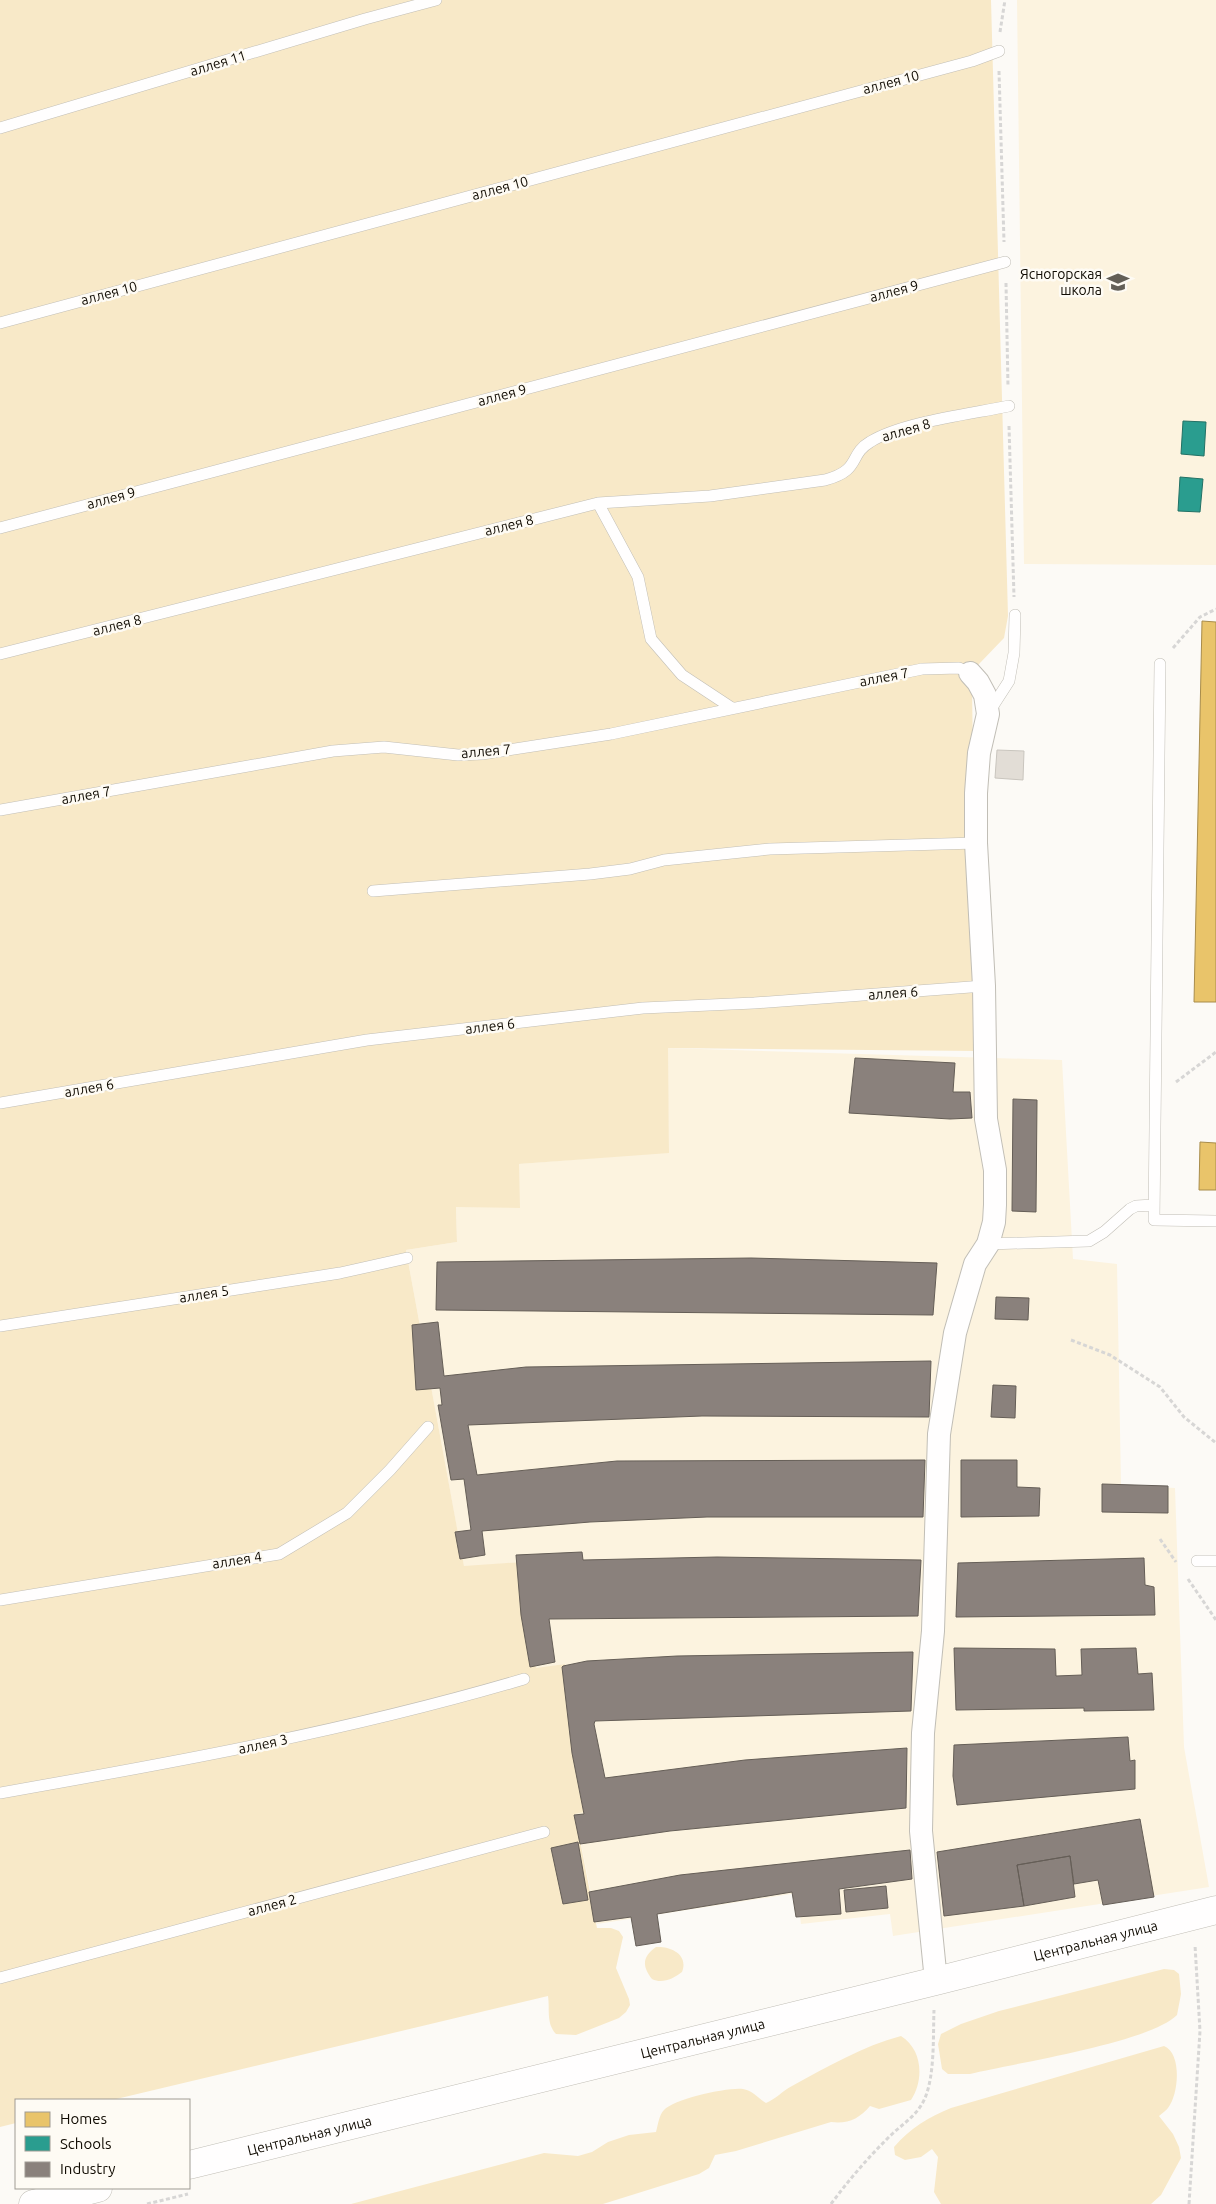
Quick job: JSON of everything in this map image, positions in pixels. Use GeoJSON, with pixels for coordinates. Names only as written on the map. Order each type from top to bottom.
{"type":"FeatureCollection","features":[{"type":"Feature","properties":{"kind":"street"},"geometry":{"type":"LineString","coordinates":[[936,1981],[921,1831],[923,1733],[933,1631],[940,1434],[955,1333],[975,1264],[988,1244],[994,1222],[995,1187],[993,1150],[986,1120],[984,986],[976,843],[976,793],[979,753],[988,714],[985,695],[978,682],[970,673]]}},
{"type":"Feature","properties":{"kind":"street","name":"Центральная улица"},"geometry":{"type":"LineString","coordinates":[[190,2166],[1216,1910]]}},
{"type":"Feature","properties":{"kind":"street"},"geometry":{"type":"LineString","coordinates":[[32,2204],[94,2189]]}},
{"type":"Feature","properties":{"kind":"lane","name":"аллея 11"},"geometry":{"type":"LineString","coordinates":[[0,128],[436,0]]}},
{"type":"Feature","properties":{"kind":"lane","name":"аллея 10"},"geometry":{"type":"LineString","coordinates":[[0,323],[972,61],[998,51]]}},
{"type":"Feature","properties":{"kind":"lane","name":"аллея 9"},"geometry":{"type":"LineString","coordinates":[[0,528],[1005,262]]}},
{"type":"Feature","properties":{"kind":"lane","name":"аллея 8"},"geometry":{"type":"LineString","coordinates":[[0,654],[598,503],[710,496],[825,480],[840,476],[848,471],[864,446],[878,437],[915,425],[1009,406]]}},
{"type":"Feature","properties":{"kind":"lane"},"geometry":{"type":"LineString","coordinates":[[598,503],[638,576],[651,639],[682,675],[732,708]]}},
{"type":"Feature","properties":{"kind":"lane"},"geometry":{"type":"LineString","coordinates":[[988,714],[1009,681],[1014,653],[1015,615]]}},
{"type":"Feature","properties":{"kind":"lane"},"geometry":{"type":"LineString","coordinates":[[1160,664],[1154,1220],[1216,1221]]}},
{"type":"Feature","properties":{"kind":"lane","name":"аллея 7"},"geometry":{"type":"LineString","coordinates":[[0,810],[332,751],[384,747],[458,755],[482,754],[611,734],[922,670],[958,668],[970,673]]}},
{"type":"Feature","properties":{"kind":"lane"},"geometry":{"type":"LineString","coordinates":[[373,891],[590,874],[630,869],[664,860],[770,849],[976,843]]}},
{"type":"Feature","properties":{"kind":"lane","name":"аллея 6"},"geometry":{"type":"LineString","coordinates":[[0,1104],[367,1040],[642,1008],[754,1003],[984,986]]}},
{"type":"Feature","properties":{"kind":"lane"},"geometry":{"type":"LineString","coordinates":[[988,1244],[1089,1241],[1104,1232],[1130,1209],[1136,1206],[1154,1205]]}},
{"type":"Feature","properties":{"kind":"lane","name":"аллея 5"},"geometry":{"type":"LineString","coordinates":[[0,1326],[340,1273],[407,1258]]}},
{"type":"Feature","properties":{"kind":"lane","name":"аллея 4"},"geometry":{"type":"LineString","coordinates":[[0,1600],[279,1554],[347,1513],[390,1470],[428,1427]]}},
{"type":"Feature","properties":{"kind":"lane"},"geometry":{"type":"LineString","coordinates":[[1197,1561],[1216,1562]]}},
{"type":"Feature","properties":{"kind":"lane","name":"аллея 3"},"geometry":{"type":"LineString","coordinates":[[0,1793],[257,1746],[459,1698],[524,1679]]}},
{"type":"Feature","properties":{"kind":"lane","name":"аллея 2"},"geometry":{"type":"LineString","coordinates":[[0,1978],[544,1832]]}},
{"type":"Feature","properties":{"kind":"path"},"geometry":{"type":"LineString","coordinates":[[1005,0],[998,51],[1015,615]]}},
{"type":"Feature","properties":{"kind":"path"},"geometry":{"type":"LineString","coordinates":[[1160,664],[1200,616],[1216,609]]}},
{"type":"Feature","properties":{"kind":"path"},"geometry":{"type":"LineString","coordinates":[[1155,1097],[1216,1052]]}},
{"type":"Feature","properties":{"kind":"path"},"geometry":{"type":"LineString","coordinates":[[1071,1340],[1110,1354],[1160,1387],[1184,1417],[1216,1443]]}},
{"type":"Feature","properties":{"kind":"path"},"geometry":{"type":"LineString","coordinates":[[1189,2204],[1200,2031],[1195,1945],[1190,1918]]}},
{"type":"Feature","properties":{"kind":"path"},"geometry":{"type":"LineString","coordinates":[[831,2204],[856,2171],[891,2135],[917,2113],[926,2097],[930,2075],[936,1981]]}},
{"type":"Feature","properties":{"kind":"shaded area"},"geometry":{"type":"Polygon","coordinates":[[[0,0],[991,0],[1008,616],[1004,638],[979,664],[972,686],[977,1051],[668,1048],[669,1153],[519,1164],[520,1208],[456,1207],[457,1242],[406,1250],[464,1566],[522,1562],[536,1668],[565,1664],[588,1811],[575,1814],[597,1928],[611,1928],[619,1931],[623,1937],[616,1968],[630,2005],[619,2018],[576,2035],[556,2034],[553,2030],[550,2021],[548,1996],[116,2099],[15,2099],[15,2123],[0,2127],[0,0]]]}},
{"type":"Feature","properties":{"kind":"shaded area","name":"Ясногорская школа"},"geometry":{"type":"Polygon","coordinates":[[[1017,0],[1216,0],[1216,565],[1024,564],[1017,0]]]}},
{"type":"Feature","properties":{"kind":"shaded area"},"geometry":{"type":"Polygon","coordinates":[[[667,1048],[1062,1060],[1073,1259],[1117,1264],[1121,1485],[1175,1488],[1184,1747],[1209,1887],[893,1936],[890,1914],[801,1924],[797,1893],[597,1924],[575,1813],[587,1811],[565,1664],[536,1669],[522,1562],[464,1567],[406,1250],[457,1242],[456,1207],[519,1164],[669,1152],[667,1048]]]}},
{"type":"Feature","properties":{"kind":"shaded area"},"geometry":{"type":"Polygon","coordinates":[[[656,1947],[667,1948],[677,1952],[683,1960],[682,1972],[667,1980],[652,1979],[646,1970],[645,1962],[648,1954],[656,1947]]]}},
{"type":"Feature","properties":{"kind":"shaded area"},"geometry":{"type":"Polygon","coordinates":[[[1164,1969],[1174,1970],[1179,1974],[1181,1994],[1177,2015],[1162,2025],[1111,2043],[1080,2051],[970,2074],[948,2074],[942,2069],[938,2044],[941,2034],[961,2024],[999,2011],[1164,1969]]]}},
{"type":"Feature","properties":{"kind":"shaded area"},"geometry":{"type":"Polygon","coordinates":[[[901,2036],[914,2049],[919,2066],[918,2084],[911,2100],[879,2109],[870,2106],[853,2120],[831,2122],[736,2151],[715,2155],[709,2168],[699,2174],[603,2204],[351,2204],[544,2153],[578,2156],[592,2152],[608,2142],[629,2135],[656,2132],[662,2112],[670,2106],[689,2098],[726,2090],[743,2089],[766,2103],[788,2088],[845,2058],[873,2045],[901,2036]]]}},
{"type":"Feature","properties":{"kind":"shaded area"},"geometry":{"type":"Polygon","coordinates":[[[1164,2046],[1170,2050],[1174,2057],[1177,2074],[1172,2102],[1159,2116],[1173,2134],[1179,2147],[1181,2158],[1161,2195],[1151,2204],[941,2204],[934,2192],[938,2157],[932,2149],[921,2157],[905,2160],[895,2155],[894,2147],[907,2134],[928,2119],[951,2108],[1164,2046]]]}},
{"type":"Feature","properties":{"kind":"building: Homes"},"geometry":{"type":"Polygon","coordinates":[[[1202,621],[1216,622],[1216,1002],[1194,1002],[1202,621]]]}},
{"type":"Feature","properties":{"kind":"building: Homes"},"geometry":{"type":"Polygon","coordinates":[[[1200,1142],[1216,1143],[1216,1190],[1199,1190],[1200,1142]]]}},
{"type":"Feature","properties":{"kind":"building: Schools"},"geometry":{"type":"Polygon","coordinates":[[[1183,421],[1206,422],[1204,456],[1181,454],[1183,421]]]}},
{"type":"Feature","properties":{"kind":"building: Schools"},"geometry":{"type":"Polygon","coordinates":[[[1180,477],[1203,479],[1200,512],[1178,511],[1180,477]]]}},
{"type":"Feature","properties":{"kind":"building: Industry"},"geometry":{"type":"Polygon","coordinates":[[[855,1058],[955,1063],[953,1092],[970,1092],[972,1118],[950,1119],[849,1113],[855,1058]]]}},
{"type":"Feature","properties":{"kind":"building: Industry"},"geometry":{"type":"Polygon","coordinates":[[[1013,1099],[1037,1100],[1036,1212],[1012,1211],[1013,1099]]]}},
{"type":"Feature","properties":{"kind":"building: Industry"},"geometry":{"type":"Polygon","coordinates":[[[751,1258],[937,1263],[933,1315],[436,1310],[437,1262],[751,1258]]]}},
{"type":"Feature","properties":{"kind":"building: Industry"},"geometry":{"type":"Polygon","coordinates":[[[996,1297],[1029,1298],[1028,1320],[995,1319],[996,1297]]]}},
{"type":"Feature","properties":{"kind":"building: Industry"},"geometry":{"type":"Polygon","coordinates":[[[438,1322],[444,1376],[526,1367],[931,1361],[929,1417],[702,1416],[468,1425],[477,1475],[617,1461],[925,1460],[923,1517],[707,1517],[590,1522],[482,1531],[485,1555],[460,1559],[455,1532],[471,1530],[464,1479],[451,1480],[438,1405],[442,1405],[440,1388],[416,1390],[412,1325],[438,1322]]]}},
{"type":"Feature","properties":{"kind":"building: Industry"},"geometry":{"type":"Polygon","coordinates":[[[993,1385],[1016,1386],[1015,1418],[991,1417],[993,1385]]]}},
{"type":"Feature","properties":{"kind":"building: Industry"},"geometry":{"type":"Polygon","coordinates":[[[961,1460],[1017,1460],[1017,1487],[1040,1488],[1039,1516],[961,1517],[961,1460]]]}},
{"type":"Feature","properties":{"kind":"building: Industry"},"geometry":{"type":"Polygon","coordinates":[[[1102,1484],[1168,1486],[1168,1513],[1102,1512],[1102,1484]]]}},
{"type":"Feature","properties":{"kind":"building: Industry"},"geometry":{"type":"Polygon","coordinates":[[[582,1552],[583,1560],[717,1557],[921,1560],[918,1616],[549,1619],[555,1662],[530,1667],[521,1615],[516,1555],[582,1552]]]}},
{"type":"Feature","properties":{"kind":"building: Industry"},"geometry":{"type":"Polygon","coordinates":[[[1144,1558],[1145,1585],[1154,1587],[1155,1615],[956,1617],[958,1563],[1144,1558]]]}},
{"type":"Feature","properties":{"kind":"building: Industry"},"geometry":{"type":"Polygon","coordinates":[[[954,1648],[1055,1649],[1056,1676],[1082,1675],[1081,1649],[1136,1648],[1138,1674],[1152,1673],[1154,1710],[1084,1711],[1084,1708],[956,1710],[954,1648]]]}},
{"type":"Feature","properties":{"kind":"building: Industry"},"geometry":{"type":"Polygon","coordinates":[[[913,1652],[911,1711],[595,1721],[594,1724],[605,1778],[745,1760],[907,1748],[906,1808],[670,1831],[580,1844],[574,1815],[584,1814],[572,1753],[563,1666],[587,1661],[677,1656],[913,1652]]]}},
{"type":"Feature","properties":{"kind":"building: Industry"},"geometry":{"type":"Polygon","coordinates":[[[1128,1737],[1130,1761],[1135,1760],[1135,1789],[957,1805],[953,1776],[954,1745],[1128,1737]]]}},
{"type":"Feature","properties":{"kind":"building: Industry"},"geometry":{"type":"Polygon","coordinates":[[[1140,1819],[1154,1897],[1103,1905],[1098,1880],[1074,1884],[1070,1856],[1017,1865],[1024,1906],[944,1916],[937,1852],[1140,1819]]]}},
{"type":"Feature","properties":{"kind":"building: Industry"},"geometry":{"type":"Polygon","coordinates":[[[578,1842],[588,1900],[563,1904],[551,1848],[578,1842]]]}},
{"type":"Feature","properties":{"kind":"building: Industry"},"geometry":{"type":"Polygon","coordinates":[[[910,1850],[912,1879],[839,1889],[841,1914],[796,1917],[792,1892],[657,1914],[661,1942],[636,1946],[631,1917],[594,1922],[589,1892],[680,1875],[910,1850]]]}},
{"type":"Feature","properties":{"kind":"building: Industry"},"geometry":{"type":"Polygon","coordinates":[[[1070,1856],[1075,1897],[1024,1906],[1017,1865],[1070,1856]]]}},
{"type":"Feature","properties":{"kind":"building: Industry"},"geometry":{"type":"Polygon","coordinates":[[[886,1886],[888,1908],[846,1912],[844,1890],[886,1886]]]}},
{"type":"Feature","properties":{"kind":"building: Other"},"geometry":{"type":"Polygon","coordinates":[[[997,750],[1024,751],[1023,780],[995,778],[997,750]]]}},
{"type":"Feature","properties":{"kind":"place","name":"Ясногорская школа"},"geometry":{"type":"Point","coordinates":[1118,282]}}]}
